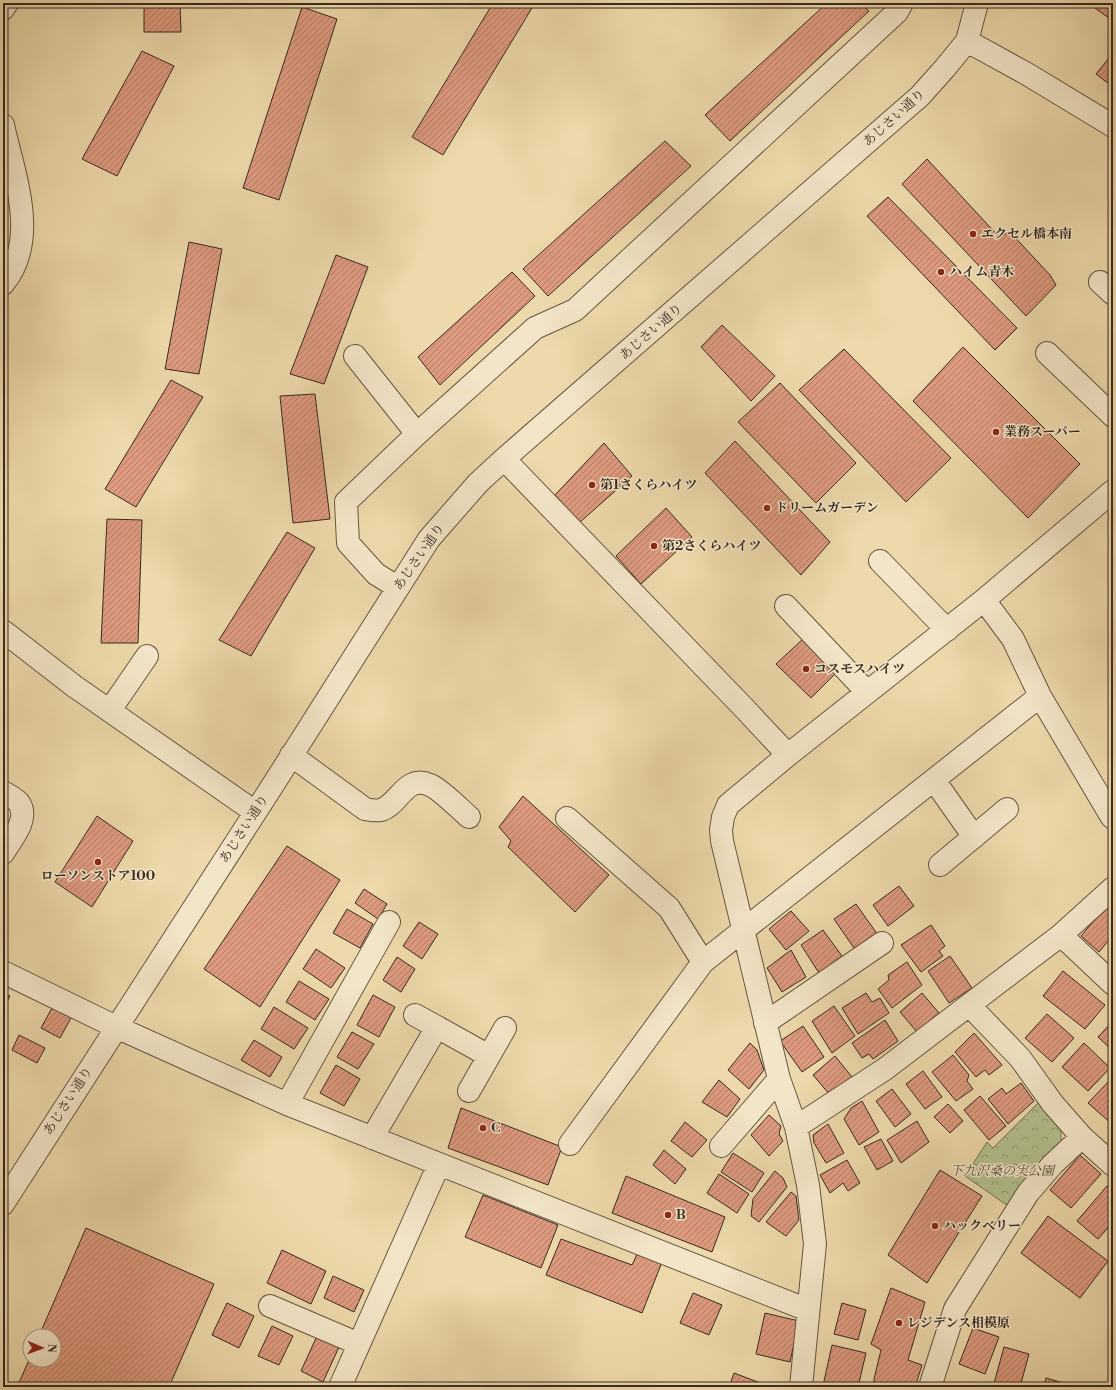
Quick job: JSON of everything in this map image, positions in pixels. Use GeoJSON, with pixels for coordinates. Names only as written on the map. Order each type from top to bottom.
{"type":"FeatureCollection","features":[{"type":"Feature","properties":{"kind":"street"},"geometry":{"type":"LineString","coordinates":[[3,9],[6,3]]}},
{"type":"Feature","properties":{"kind":"street"},"geometry":{"type":"LineString","coordinates":[[397,587],[376,574],[348,542],[346,502],[417,434],[535,328],[575,310],[897,12],[902,3]]}},
{"type":"Feature","properties":{"kind":"street","name":"あじさい通り"},"geometry":{"type":"LineString","coordinates":[[3,1204],[429,539],[478,483],[504,459],[920,96],[967,41],[977,3]]}},
{"type":"Feature","properties":{"kind":"street"},"geometry":{"type":"LineString","coordinates":[[967,41],[1028,74],[1113,126]]}},
{"type":"Feature","properties":{"kind":"street"},"geometry":{"type":"LineString","coordinates":[[3,125],[20,199],[22,224],[20,248],[12,270],[3,284]]}},
{"type":"Feature","properties":{"kind":"street"},"geometry":{"type":"LineString","coordinates":[[1047,353],[1113,416]]}},
{"type":"Feature","properties":{"kind":"street"},"geometry":{"type":"LineString","coordinates":[[355,356],[417,434]]}},
{"type":"Feature","properties":{"kind":"street"},"geometry":{"type":"LineString","coordinates":[[504,459],[788,755]]}},
{"type":"Feature","properties":{"kind":"street"},"geometry":{"type":"LineString","coordinates":[[801,1387],[815,1244],[808,1185],[796,1127],[779,1079],[765,1023],[722,841],[721,830],[723,817],[728,805],[788,755],[984,600],[1113,491]]}},
{"type":"Feature","properties":{"kind":"street"},"geometry":{"type":"LineString","coordinates":[[880,562],[947,630]]}},
{"type":"Feature","properties":{"kind":"street"},"geometry":{"type":"LineString","coordinates":[[984,600],[1013,639],[1040,696],[1113,818]]}},
{"type":"Feature","properties":{"kind":"street"},"geometry":{"type":"LineString","coordinates":[[786,606],[867,692]]}},
{"type":"Feature","properties":{"kind":"street"},"geometry":{"type":"LineString","coordinates":[[3,631],[74,686],[255,812]]}},
{"type":"Feature","properties":{"kind":"street"},"geometry":{"type":"LineString","coordinates":[[110,710],[147,656]]}},
{"type":"Feature","properties":{"kind":"street"},"geometry":{"type":"LineString","coordinates":[[570,1144],[703,962],[1040,696]]}},
{"type":"Feature","properties":{"kind":"street"},"geometry":{"type":"LineString","coordinates":[[291,755],[366,810],[380,810],[386,807],[408,786],[414,783],[423,782],[432,785],[469,817]]}},
{"type":"Feature","properties":{"kind":"street"},"geometry":{"type":"LineString","coordinates":[[934,780],[974,837]]}},
{"type":"Feature","properties":{"kind":"street"},"geometry":{"type":"LineString","coordinates":[[3,792],[18,802],[22,808],[22,818],[18,829],[3,853]]}},
{"type":"Feature","properties":{"kind":"street"},"geometry":{"type":"LineString","coordinates":[[940,865],[1007,809]]}},
{"type":"Feature","properties":{"kind":"street"},"geometry":{"type":"LineString","coordinates":[[567,818],[669,908],[703,962]]}},
{"type":"Feature","properties":{"kind":"street"},"geometry":{"type":"LineString","coordinates":[[796,1127],[885,1069],[1060,935],[1113,888]]}},
{"type":"Feature","properties":{"kind":"street"},"geometry":{"type":"LineString","coordinates":[[287,1104],[389,922]]}},
{"type":"Feature","properties":{"kind":"street"},"geometry":{"type":"LineString","coordinates":[[1060,935],[1113,984]]}},
{"type":"Feature","properties":{"kind":"street"},"geometry":{"type":"LineString","coordinates":[[765,1023],[882,943]]}},
{"type":"Feature","properties":{"kind":"street"},"geometry":{"type":"LineString","coordinates":[[3,972],[116,1027],[287,1104],[808,1310]]}},
{"type":"Feature","properties":{"kind":"street"},"geometry":{"type":"LineString","coordinates":[[969,1005],[1020,1058],[1053,1104],[1082,1137],[1113,1165]]}},
{"type":"Feature","properties":{"kind":"street"},"geometry":{"type":"LineString","coordinates":[[415,1015],[489,1056]]}},
{"type":"Feature","properties":{"kind":"street"},"geometry":{"type":"LineString","coordinates":[[372,1138],[437,1027]]}},
{"type":"Feature","properties":{"kind":"street"},"geometry":{"type":"LineString","coordinates":[[469,1091],[505,1028]]}},
{"type":"Feature","properties":{"kind":"street"},"geometry":{"type":"LineString","coordinates":[[721,1146],[779,1079]]}},
{"type":"Feature","properties":{"kind":"street"},"geometry":{"type":"LineString","coordinates":[[930,1387],[955,1309],[1028,1192],[1053,1164],[1082,1137]]}},
{"type":"Feature","properties":{"kind":"street"},"geometry":{"type":"LineString","coordinates":[[340,1387],[439,1164]]}},
{"type":"Feature","properties":{"kind":"street"},"geometry":{"type":"LineString","coordinates":[[270,1306],[359,1344]]}},
{"type":"Feature","properties":{"kind":"green space","name":"下九沢桑の実公園"},"geometry":{"type":"Polygon","coordinates":[[[1038,1103],[1061,1131],[1061,1144],[1008,1206],[965,1176],[987,1142],[993,1148],[1038,1103]]]}},
{"type":"Feature","properties":{"kind":"building"},"geometry":{"type":"Polygon","coordinates":[[[144,3],[180,3],[181,32],[144,32],[144,3]]]}},
{"type":"Feature","properties":{"kind":"building"},"geometry":{"type":"Polygon","coordinates":[[[493,3],[535,3],[443,155],[412,137],[493,3]]]}},
{"type":"Feature","properties":{"kind":"building"},"geometry":{"type":"Polygon","coordinates":[[[827,3],[860,3],[869,11],[730,141],[705,115],[827,3]]]}},
{"type":"Feature","properties":{"kind":"building"},"geometry":{"type":"Polygon","coordinates":[[[1088,3],[1113,3],[1113,21],[1088,3]]]}},
{"type":"Feature","properties":{"kind":"building"},"geometry":{"type":"Polygon","coordinates":[[[302,7],[337,19],[279,200],[243,188],[302,7]]]}},
{"type":"Feature","properties":{"kind":"building"},"geometry":{"type":"Polygon","coordinates":[[[142,51],[174,66],[117,176],[82,159],[142,51]]]}},
{"type":"Feature","properties":{"kind":"building"},"geometry":{"type":"Polygon","coordinates":[[[1113,53],[1113,87],[1096,74],[1113,53]]]}},
{"type":"Feature","properties":{"kind":"building"},"geometry":{"type":"Polygon","coordinates":[[[665,141],[691,166],[548,296],[523,269],[665,141]]]}},
{"type":"Feature","properties":{"kind":"building","name":"エクセル橋本南"},"geometry":{"type":"Polygon","coordinates":[[[927,159],[1000,238],[1009,231],[1050,275],[1056,285],[1026,316],[902,184],[927,159]]]}},
{"type":"Feature","properties":{"kind":"building","name":"ハイム青木"},"geometry":{"type":"Polygon","coordinates":[[[888,197],[1017,328],[995,350],[867,216],[888,197]]]}},
{"type":"Feature","properties":{"kind":"building"},"geometry":{"type":"Polygon","coordinates":[[[189,242],[222,249],[199,374],[165,369],[189,242]]]}},
{"type":"Feature","properties":{"kind":"building"},"geometry":{"type":"Polygon","coordinates":[[[336,255],[368,267],[324,384],[290,374],[336,255]]]}},
{"type":"Feature","properties":{"kind":"building"},"geometry":{"type":"Polygon","coordinates":[[[512,272],[535,296],[440,385],[418,357],[512,272]]]}},
{"type":"Feature","properties":{"kind":"building"},"geometry":{"type":"Polygon","coordinates":[[[722,325],[775,376],[751,401],[701,347],[722,325]]]}},
{"type":"Feature","properties":{"kind":"building","name":"業務スーパー"},"geometry":{"type":"Polygon","coordinates":[[[963,347],[1080,464],[1028,518],[913,401],[963,347]]]}},
{"type":"Feature","properties":{"kind":"building"},"geometry":{"type":"Polygon","coordinates":[[[844,349],[951,458],[906,502],[799,390],[844,349]]]}},
{"type":"Feature","properties":{"kind":"building"},"geometry":{"type":"Polygon","coordinates":[[[171,380],[203,397],[136,507],[105,489],[171,380]]]}},
{"type":"Feature","properties":{"kind":"building"},"geometry":{"type":"Polygon","coordinates":[[[780,383],[856,463],[816,503],[738,422],[780,383]]]}},
{"type":"Feature","properties":{"kind":"building"},"geometry":{"type":"Polygon","coordinates":[[[315,394],[330,519],[293,523],[280,396],[315,394]]]}},
{"type":"Feature","properties":{"kind":"building","name":"ドリームガーデン"},"geometry":{"type":"Polygon","coordinates":[[[735,441],[830,542],[801,575],[705,473],[735,441]]]}},
{"type":"Feature","properties":{"kind":"building","name":"第1さくらハイツ"},"geometry":{"type":"Polygon","coordinates":[[[604,443],[632,476],[579,523],[555,495],[604,443]]]}},
{"type":"Feature","properties":{"kind":"building","name":"第2さくらハイツ"},"geometry":{"type":"Polygon","coordinates":[[[666,508],[692,537],[641,584],[616,556],[666,508]]]}},
{"type":"Feature","properties":{"kind":"building"},"geometry":{"type":"Polygon","coordinates":[[[107,519],[142,520],[138,643],[101,643],[107,519]]]}},
{"type":"Feature","properties":{"kind":"building"},"geometry":{"type":"Polygon","coordinates":[[[287,532],[315,548],[251,656],[219,640],[287,532]]]}},
{"type":"Feature","properties":{"kind":"building","name":"コスモスハイツ"},"geometry":{"type":"Polygon","coordinates":[[[803,639],[836,673],[811,698],[776,664],[803,639]]]}},
{"type":"Feature","properties":{"kind":"building"},"geometry":{"type":"Polygon","coordinates":[[[523,796],[609,875],[575,912],[508,847],[511,841],[499,827],[523,796]]]}},
{"type":"Feature","properties":{"kind":"building"},"geometry":{"type":"Polygon","coordinates":[[[97,816],[133,841],[92,907],[55,882],[97,816]]]}},
{"type":"Feature","properties":{"kind":"building"},"geometry":{"type":"Polygon","coordinates":[[[287,846],[340,880],[260,1007],[204,969],[287,846]]]}},
{"type":"Feature","properties":{"kind":"building"},"geometry":{"type":"Polygon","coordinates":[[[899,886],[914,906],[888,926],[873,905],[899,886]]]}},
{"type":"Feature","properties":{"kind":"building"},"geometry":{"type":"Polygon","coordinates":[[[364,889],[387,904],[378,919],[355,903],[364,889]]]}},
{"type":"Feature","properties":{"kind":"building"},"geometry":{"type":"Polygon","coordinates":[[[1110,901],[1113,904],[1113,935],[1099,952],[1081,936],[1110,901]]]}},
{"type":"Feature","properties":{"kind":"building"},"geometry":{"type":"Polygon","coordinates":[[[856,904],[878,935],[856,951],[834,919],[856,904]]]}},
{"type":"Feature","properties":{"kind":"building"},"geometry":{"type":"Polygon","coordinates":[[[347,909],[373,924],[360,948],[333,933],[347,909]]]}},
{"type":"Feature","properties":{"kind":"building"},"geometry":{"type":"Polygon","coordinates":[[[791,911],[809,931],[786,950],[769,929],[791,911]]]}},
{"type":"Feature","properties":{"kind":"building"},"geometry":{"type":"Polygon","coordinates":[[[419,922],[438,934],[422,959],[403,946],[419,922]]]}},
{"type":"Feature","properties":{"kind":"building"},"geometry":{"type":"Polygon","coordinates":[[[931,925],[945,946],[939,951],[943,956],[921,972],[901,945],[931,925]]]}},
{"type":"Feature","properties":{"kind":"building"},"geometry":{"type":"Polygon","coordinates":[[[823,930],[842,956],[819,973],[801,945],[823,930]]]}},
{"type":"Feature","properties":{"kind":"building"},"geometry":{"type":"Polygon","coordinates":[[[316,949],[345,968],[331,988],[303,969],[316,949]]]}},
{"type":"Feature","properties":{"kind":"building"},"geometry":{"type":"Polygon","coordinates":[[[791,950],[806,977],[782,992],[767,968],[791,950]]]}},
{"type":"Feature","properties":{"kind":"building"},"geometry":{"type":"Polygon","coordinates":[[[950,956],[972,988],[949,1003],[928,971],[950,956]]]}},
{"type":"Feature","properties":{"kind":"building"},"geometry":{"type":"Polygon","coordinates":[[[397,957],[415,969],[401,992],[383,980],[397,957]]]}},
{"type":"Feature","properties":{"kind":"building"},"geometry":{"type":"Polygon","coordinates":[[[907,962],[922,985],[892,1008],[878,989],[889,980],[888,975],[907,962]]]}},
{"type":"Feature","properties":{"kind":"building"},"geometry":{"type":"Polygon","coordinates":[[[1063,971],[1105,1005],[1085,1029],[1043,996],[1063,971]]]}},
{"type":"Feature","properties":{"kind":"building"},"geometry":{"type":"Polygon","coordinates":[[[299,981],[329,999],[315,1020],[286,1002],[299,981]]]}},
{"type":"Feature","properties":{"kind":"building"},"geometry":{"type":"Polygon","coordinates":[[[3,992],[10,996],[3,1009],[3,992]]]}},
{"type":"Feature","properties":{"kind":"building"},"geometry":{"type":"Polygon","coordinates":[[[866,993],[872,1002],[880,998],[889,1013],[858,1034],[842,1008],[866,993]]]}},
{"type":"Feature","properties":{"kind":"building"},"geometry":{"type":"Polygon","coordinates":[[[922,993],[939,1013],[917,1032],[900,1012],[922,993]]]}},
{"type":"Feature","properties":{"kind":"building"},"geometry":{"type":"Polygon","coordinates":[[[373,995],[395,1007],[379,1037],[357,1025],[373,995]]]}},
{"type":"Feature","properties":{"kind":"building"},"geometry":{"type":"Polygon","coordinates":[[[53,1006],[72,1016],[60,1038],[41,1028],[53,1006]]]}},
{"type":"Feature","properties":{"kind":"building"},"geometry":{"type":"Polygon","coordinates":[[[834,1006],[855,1036],[832,1053],[812,1021],[834,1006]]]}},
{"type":"Feature","properties":{"kind":"building"},"geometry":{"type":"Polygon","coordinates":[[[274,1007],[308,1028],[294,1049],[261,1029],[274,1007]]]}},
{"type":"Feature","properties":{"kind":"building"},"geometry":{"type":"Polygon","coordinates":[[[1047,1014],[1074,1038],[1052,1062],[1025,1038],[1047,1014]]]}},
{"type":"Feature","properties":{"kind":"building"},"geometry":{"type":"Polygon","coordinates":[[[885,1020],[898,1041],[873,1059],[869,1054],[862,1058],[852,1043],[885,1020]]]}},
{"type":"Feature","properties":{"kind":"building"},"geometry":{"type":"Polygon","coordinates":[[[1113,1021],[1113,1051],[1098,1037],[1113,1021]]]}},
{"type":"Feature","properties":{"kind":"building"},"geometry":{"type":"Polygon","coordinates":[[[803,1026],[824,1057],[802,1072],[780,1041],[803,1026]]]}},
{"type":"Feature","properties":{"kind":"building"},"geometry":{"type":"Polygon","coordinates":[[[352,1032],[374,1044],[358,1069],[337,1057],[352,1032]]]}},
{"type":"Feature","properties":{"kind":"building"},"geometry":{"type":"Polygon","coordinates":[[[974,1033],[1002,1065],[989,1075],[985,1070],[976,1077],[955,1052],[974,1033]]]}},
{"type":"Feature","properties":{"kind":"building"},"geometry":{"type":"Polygon","coordinates":[[[19,1035],[45,1048],[37,1063],[12,1050],[19,1035]]]}},
{"type":"Feature","properties":{"kind":"building"},"geometry":{"type":"Polygon","coordinates":[[[254,1040],[282,1057],[270,1077],[241,1060],[254,1040]]]}},
{"type":"Feature","properties":{"kind":"building"},"geometry":{"type":"Polygon","coordinates":[[[750,1043],[757,1050],[764,1070],[749,1089],[728,1070],[750,1043]]]}},
{"type":"Feature","properties":{"kind":"building"},"geometry":{"type":"Polygon","coordinates":[[[1084,1043],[1110,1068],[1088,1091],[1062,1067],[1084,1043]]]}},
{"type":"Feature","properties":{"kind":"building"},"geometry":{"type":"Polygon","coordinates":[[[953,1055],[969,1075],[967,1081],[973,1089],[956,1101],[932,1072],[953,1055]]]}},
{"type":"Feature","properties":{"kind":"building"},"geometry":{"type":"Polygon","coordinates":[[[835,1056],[852,1077],[830,1095],[813,1075],[835,1056]]]}},
{"type":"Feature","properties":{"kind":"building"},"geometry":{"type":"Polygon","coordinates":[[[336,1065],[360,1079],[344,1106],[320,1093],[336,1065]]]}},
{"type":"Feature","properties":{"kind":"building"},"geometry":{"type":"Polygon","coordinates":[[[923,1071],[942,1097],[925,1109],[906,1084],[923,1071]]]}},
{"type":"Feature","properties":{"kind":"building"},"geometry":{"type":"Polygon","coordinates":[[[1111,1079],[1113,1081],[1113,1125],[1088,1103],[1111,1079]]]}},
{"type":"Feature","properties":{"kind":"building"},"geometry":{"type":"Polygon","coordinates":[[[719,1080],[740,1099],[727,1117],[702,1102],[719,1080]]]}},
{"type":"Feature","properties":{"kind":"building"},"geometry":{"type":"Polygon","coordinates":[[[1021,1083],[1034,1101],[1008,1124],[988,1099],[1002,1088],[1006,1094],[1021,1083]]]}},
{"type":"Feature","properties":{"kind":"building"},"geometry":{"type":"Polygon","coordinates":[[[892,1089],[911,1114],[895,1127],[876,1101],[892,1089]]]}},
{"type":"Feature","properties":{"kind":"building"},"geometry":{"type":"Polygon","coordinates":[[[980,1096],[1006,1126],[989,1140],[964,1110],[980,1096]]]}},
{"type":"Feature","properties":{"kind":"building"},"geometry":{"type":"Polygon","coordinates":[[[862,1101],[879,1132],[859,1145],[844,1119],[851,1108],[862,1101]]]}},
{"type":"Feature","properties":{"kind":"building"},"geometry":{"type":"Polygon","coordinates":[[[948,1104],[963,1121],[950,1133],[934,1117],[948,1104]]]}},
{"type":"Feature","properties":{"kind":"building","name":"C"},"geometry":{"type":"Polygon","coordinates":[[[461,1108],[562,1147],[548,1185],[448,1148],[461,1108]]]}},
{"type":"Feature","properties":{"kind":"building"},"geometry":{"type":"Polygon","coordinates":[[[769,1115],[781,1126],[779,1134],[783,1141],[769,1156],[751,1135],[769,1115]]]}},
{"type":"Feature","properties":{"kind":"building"},"geometry":{"type":"Polygon","coordinates":[[[917,1121],[929,1142],[901,1163],[887,1140],[917,1121]]]}},
{"type":"Feature","properties":{"kind":"building"},"geometry":{"type":"Polygon","coordinates":[[[685,1122],[707,1140],[692,1157],[671,1141],[685,1122]]]}},
{"type":"Feature","properties":{"kind":"building"},"geometry":{"type":"Polygon","coordinates":[[[828,1124],[844,1153],[826,1163],[814,1143],[813,1135],[828,1124]]]}},
{"type":"Feature","properties":{"kind":"building"},"geometry":{"type":"Polygon","coordinates":[[[881,1139],[893,1161],[877,1170],[864,1147],[881,1139]]]}},
{"type":"Feature","properties":{"kind":"building"},"geometry":{"type":"Polygon","coordinates":[[[664,1150],[686,1169],[675,1184],[653,1165],[664,1150]]]}},
{"type":"Feature","properties":{"kind":"building"},"geometry":{"type":"Polygon","coordinates":[[[733,1153],[764,1173],[752,1192],[721,1172],[733,1153]]]}},
{"type":"Feature","properties":{"kind":"building"},"geometry":{"type":"Polygon","coordinates":[[[1080,1155],[1101,1174],[1071,1208],[1050,1190],[1080,1155]]]}},
{"type":"Feature","properties":{"kind":"building"},"geometry":{"type":"Polygon","coordinates":[[[847,1160],[860,1183],[848,1191],[843,1183],[830,1193],[820,1175],[847,1160]]]}},
{"type":"Feature","properties":{"kind":"building","name":"ハックベリー"},"geometry":{"type":"Polygon","coordinates":[[[940,1170],[982,1196],[927,1283],[888,1255],[940,1170]]]}},
{"type":"Feature","properties":{"kind":"building"},"geometry":{"type":"Polygon","coordinates":[[[775,1171],[783,1178],[787,1187],[759,1222],[751,1216],[753,1199],[775,1171]]]}},
{"type":"Feature","properties":{"kind":"building"},"geometry":{"type":"Polygon","coordinates":[[[719,1174],[749,1194],[737,1213],[707,1193],[719,1174]]]}},
{"type":"Feature","properties":{"kind":"building","name":"B"},"geometry":{"type":"Polygon","coordinates":[[[626,1176],[725,1217],[712,1252],[612,1213],[626,1176]]]}},
{"type":"Feature","properties":{"kind":"building"},"geometry":{"type":"Polygon","coordinates":[[[1107,1186],[1113,1192],[1113,1222],[1098,1239],[1077,1221],[1107,1186]]]}},
{"type":"Feature","properties":{"kind":"building"},"geometry":{"type":"Polygon","coordinates":[[[791,1192],[796,1196],[799,1220],[786,1236],[766,1222],[791,1192]]]}},
{"type":"Feature","properties":{"kind":"building"},"geometry":{"type":"Polygon","coordinates":[[[483,1195],[558,1225],[541,1268],[465,1237],[483,1195]]]}},
{"type":"Feature","properties":{"kind":"building"},"geometry":{"type":"Polygon","coordinates":[[[1048,1216],[1108,1261],[1080,1298],[1021,1253],[1048,1216]]]}},
{"type":"Feature","properties":{"kind":"building"},"geometry":{"type":"Polygon","coordinates":[[[86,1228],[214,1284],[169,1387],[17,1387],[26,1368],[62,1368],[62,1328],[42,1328],[86,1228]]]}},
{"type":"Feature","properties":{"kind":"building"},"geometry":{"type":"Polygon","coordinates":[[[561,1239],[632,1265],[638,1252],[662,1262],[642,1313],[546,1275],[561,1239]]]}},
{"type":"Feature","properties":{"kind":"building"},"geometry":{"type":"Polygon","coordinates":[[[1113,1241],[1113,1252],[1108,1247],[1113,1241]]]}},
{"type":"Feature","properties":{"kind":"building"},"geometry":{"type":"Polygon","coordinates":[[[282,1250],[326,1271],[311,1304],[267,1283],[282,1250]]]}},
{"type":"Feature","properties":{"kind":"building"},"geometry":{"type":"Polygon","coordinates":[[[333,1276],[364,1290],[354,1312],[324,1298],[333,1276]]]}},
{"type":"Feature","properties":{"kind":"building","name":"レジデンス相模原"},"geometry":{"type":"Polygon","coordinates":[[[891,1288],[925,1302],[908,1360],[922,1365],[915,1387],[874,1387],[874,1379],[881,1350],[871,1344],[891,1288]]]}},
{"type":"Feature","properties":{"kind":"building"},"geometry":{"type":"Polygon","coordinates":[[[693,1293],[722,1305],[709,1335],[680,1323],[693,1293]]]}},
{"type":"Feature","properties":{"kind":"building"},"geometry":{"type":"Polygon","coordinates":[[[227,1303],[254,1316],[239,1348],[212,1335],[227,1303]]]}},
{"type":"Feature","properties":{"kind":"building"},"geometry":{"type":"Polygon","coordinates":[[[842,1303],[866,1310],[858,1340],[834,1334],[842,1303]]]}},
{"type":"Feature","properties":{"kind":"building"},"geometry":{"type":"Polygon","coordinates":[[[765,1313],[799,1321],[790,1362],[756,1354],[765,1313]]]}},
{"type":"Feature","properties":{"kind":"building"},"geometry":{"type":"Polygon","coordinates":[[[272,1326],[293,1336],[279,1365],[258,1356],[272,1326]]]}},
{"type":"Feature","properties":{"kind":"building"},"geometry":{"type":"Polygon","coordinates":[[[973,1328],[999,1337],[985,1374],[959,1364],[973,1328]]]}},
{"type":"Feature","properties":{"kind":"building"},"geometry":{"type":"Polygon","coordinates":[[[317,1336],[339,1347],[323,1382],[301,1371],[317,1336]]]}},
{"type":"Feature","properties":{"kind":"building"},"geometry":{"type":"Polygon","coordinates":[[[832,1345],[866,1353],[858,1387],[823,1386],[832,1345]]]}},
{"type":"Feature","properties":{"kind":"building"},"geometry":{"type":"Polygon","coordinates":[[[1004,1347],[1029,1354],[1020,1387],[993,1387],[1004,1347]]]}},
{"type":"Feature","properties":{"kind":"building"},"geometry":{"type":"Polygon","coordinates":[[[734,1373],[771,1387],[729,1387],[734,1373]]]}},
{"type":"Feature","properties":{"kind":"building"},"geometry":{"type":"Polygon","coordinates":[[[1046,1378],[1074,1386],[1043,1387],[1046,1378]]]}},
{"type":"Feature","properties":{"kind":"place","name":"エクセル橋本南"},"geometry":{"type":"Point","coordinates":[973,234]}},
{"type":"Feature","properties":{"kind":"place","name":"ハイム青木"},"geometry":{"type":"Point","coordinates":[941,272]}},
{"type":"Feature","properties":{"kind":"place","name":"業務スーパー"},"geometry":{"type":"Point","coordinates":[996,432]}},
{"type":"Feature","properties":{"kind":"place","name":"第1さくらハイツ"},"geometry":{"type":"Point","coordinates":[592,485]}},
{"type":"Feature","properties":{"kind":"place","name":"ドリームガーデン"},"geometry":{"type":"Point","coordinates":[767,508]}},
{"type":"Feature","properties":{"kind":"place","name":"第2さくらハイツ"},"geometry":{"type":"Point","coordinates":[654,546]}},
{"type":"Feature","properties":{"kind":"place","name":"コスモスハイツ"},"geometry":{"type":"Point","coordinates":[806,669]}},
{"type":"Feature","properties":{"kind":"place","name":"ローソンストア100"},"geometry":{"type":"Point","coordinates":[98,862]}},
{"type":"Feature","properties":{"kind":"place","name":"C"},"geometry":{"type":"Point","coordinates":[483,1128]}},
{"type":"Feature","properties":{"kind":"place","name":"B"},"geometry":{"type":"Point","coordinates":[668,1215]}},
{"type":"Feature","properties":{"kind":"place","name":"ハックベリー"},"geometry":{"type":"Point","coordinates":[935,1226]}},
{"type":"Feature","properties":{"kind":"place","name":"レジデンス相模原"},"geometry":{"type":"Point","coordinates":[899,1323]}}]}
